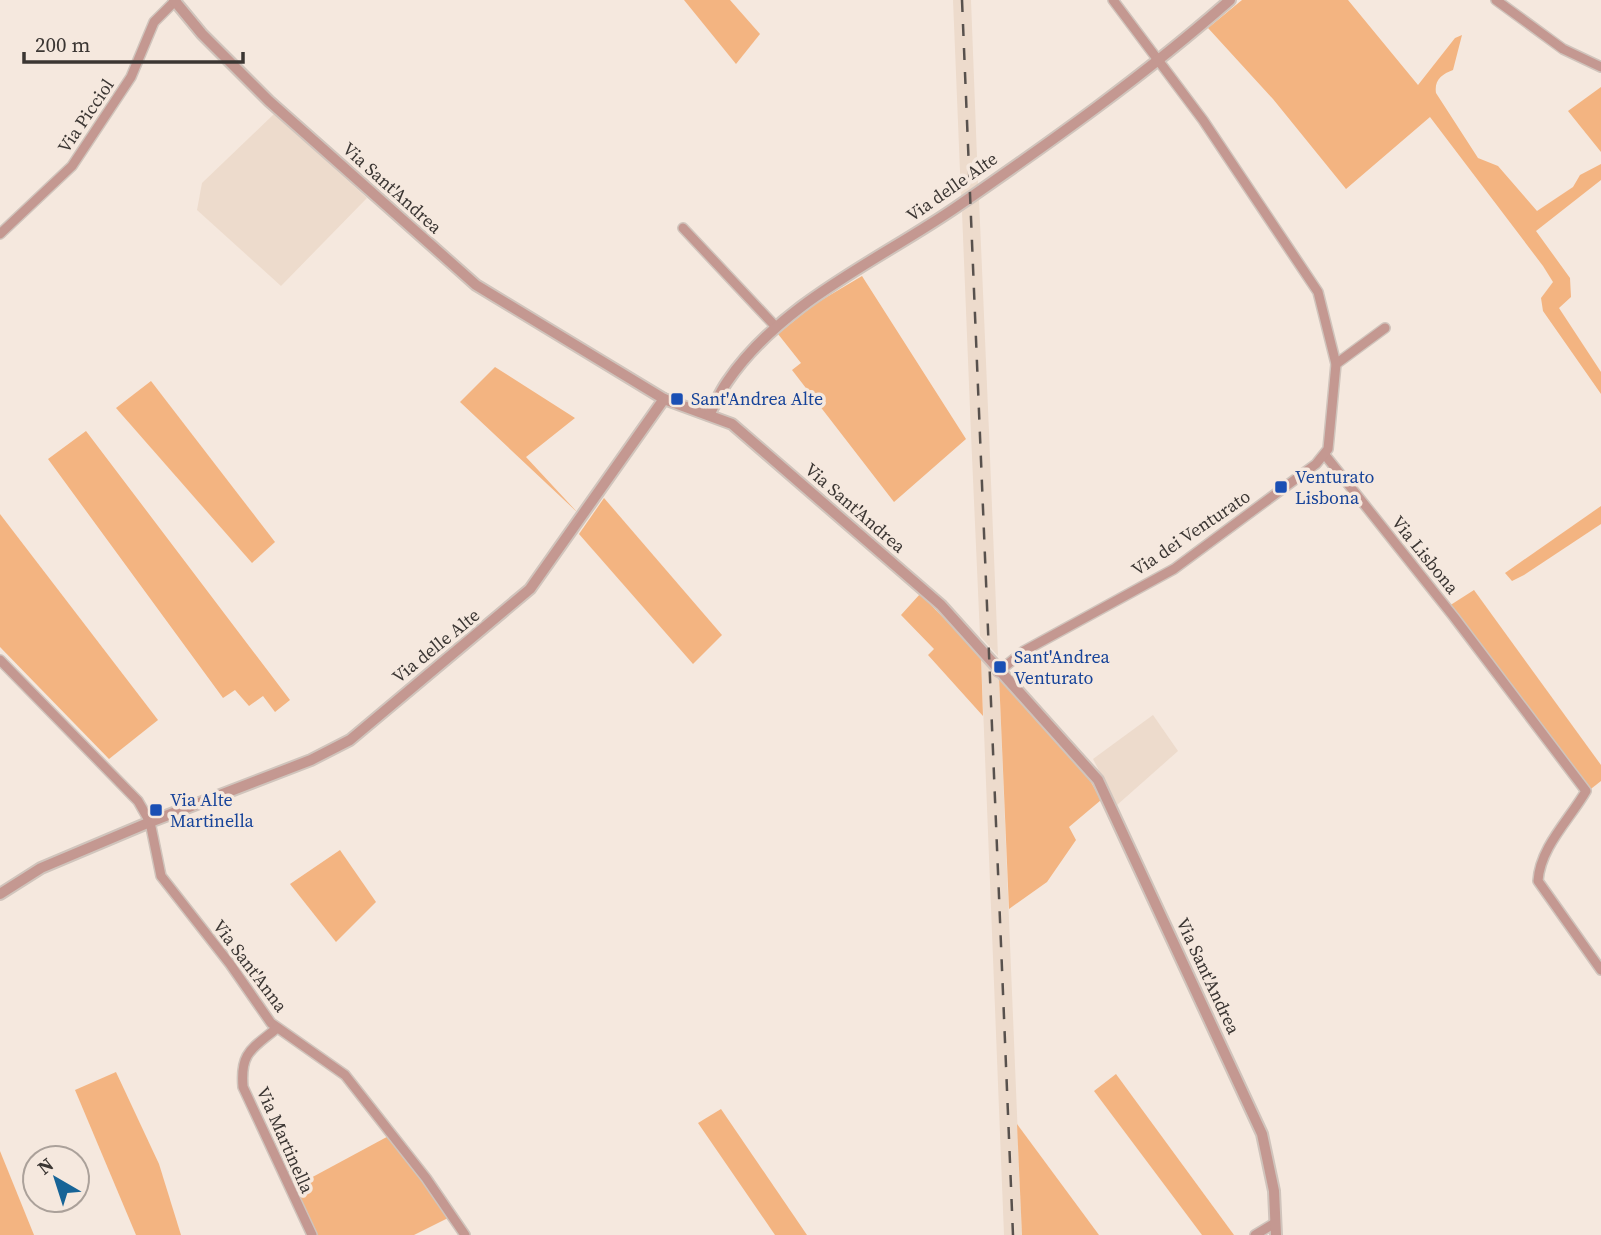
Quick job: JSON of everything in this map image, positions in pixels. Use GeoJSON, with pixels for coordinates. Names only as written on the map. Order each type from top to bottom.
{"type":"FeatureCollection","features":[{"type":"Feature","properties":{"kind":"street","name":"Via Picciol"},"geometry":{"type":"LineString","coordinates":[[0,234],[72,166],[131,77],[154,22],[175,0]]}},
{"type":"Feature","properties":{"kind":"street","name":"Via Sant'Andrea"},"geometry":{"type":"LineString","coordinates":[[175,0],[202,34],[269,101],[476,285],[664,399],[732,424],[941,605],[998,672],[1098,780],[1262,1135],[1274,1191],[1276,1229]]}},
{"type":"Feature","properties":{"kind":"street"},"geometry":{"type":"LineString","coordinates":[[1113,0],[1161,61],[1308,272],[1318,292],[1336,364],[1325,455]]}},
{"type":"Feature","properties":{"kind":"street","name":"Via delle Alte"},"geometry":{"type":"LineString","coordinates":[[709,415],[727,382],[776,327],[803,304],[970,197],[1161,61],[1230,0]]}},
{"type":"Feature","properties":{"kind":"street"},"geometry":{"type":"LineString","coordinates":[[1496,0],[1563,49],[1601,67]]}},
{"type":"Feature","properties":{"kind":"street"},"geometry":{"type":"LineString","coordinates":[[683,228],[776,327]]}},
{"type":"Feature","properties":{"kind":"street"},"geometry":{"type":"LineString","coordinates":[[1336,364],[1385,328]]}},
{"type":"Feature","properties":{"kind":"street","name":"Via delle Alte"},"geometry":{"type":"LineString","coordinates":[[0,894],[41,868],[150,821],[312,760],[350,740],[530,589],[664,399]]}},
{"type":"Feature","properties":{"kind":"street","name":"Via dei Venturato"},"geometry":{"type":"LineString","coordinates":[[998,672],[1024,651],[1174,569],[1325,455]]}},
{"type":"Feature","properties":{"kind":"street","name":"Via Lisbona"},"geometry":{"type":"LineString","coordinates":[[1325,455],[1454,617],[1586,791],[1556,835],[1542,862],[1538,881],[1601,970]]}},
{"type":"Feature","properties":{"kind":"street"},"geometry":{"type":"LineString","coordinates":[[0,660],[138,801],[150,821]]}},
{"type":"Feature","properties":{"kind":"street","name":"Via Sant'Anna"},"geometry":{"type":"LineString","coordinates":[[150,821],[162,876],[277,1028],[345,1075],[426,1178],[465,1235]]}},
{"type":"Feature","properties":{"kind":"street","name":"Via Martinella"},"geometry":{"type":"LineString","coordinates":[[277,1028],[250,1050],[241,1065],[243,1087],[312,1235]]}},
{"type":"Feature","properties":{"kind":"street"},"geometry":{"type":"LineString","coordinates":[[1255,1235],[1276,1229]]}},
{"type":"Feature","properties":{"kind":"shaded area"},"geometry":{"type":"Polygon","coordinates":[[[684,0],[730,0],[760,34],[736,64],[684,0]]]}},
{"type":"Feature","properties":{"kind":"shaded area"},"geometry":{"type":"Polygon","coordinates":[[[953,0],[971,0],[978,184],[961,196],[953,0]]]}},
{"type":"Feature","properties":{"kind":"shaded area"},"geometry":{"type":"Polygon","coordinates":[[[1242,0],[1348,0],[1418,85],[1455,38],[1462,35],[1453,70],[1440,78],[1436,84],[1436,93],[1478,158],[1498,166],[1537,211],[1573,187],[1580,175],[1601,164],[1601,180],[1536,231],[1570,278],[1571,297],[1559,308],[1601,372],[1601,394],[1543,311],[1541,298],[1553,282],[1430,117],[1346,189],[1273,99],[1208,28],[1242,0]]]}},
{"type":"Feature","properties":{"kind":"shaded area"},"geometry":{"type":"Polygon","coordinates":[[[1601,87],[1601,152],[1568,111],[1601,87]]]}},
{"type":"Feature","properties":{"kind":"shaded area"},"geometry":{"type":"Polygon","coordinates":[[[274,114],[367,198],[281,286],[197,210],[202,183],[274,114]]]}},
{"type":"Feature","properties":{"kind":"shaded area"},"geometry":{"type":"Polygon","coordinates":[[[979,199],[998,656],[980,636],[971,434],[962,212],[979,199]]]}},
{"type":"Feature","properties":{"kind":"shaded area"},"geometry":{"type":"Polygon","coordinates":[[[862,276],[966,439],[894,502],[792,370],[801,363],[778,334],[815,304],[862,276]]]}},
{"type":"Feature","properties":{"kind":"shaded area"},"geometry":{"type":"Polygon","coordinates":[[[495,367],[575,418],[526,457],[578,513],[460,402],[495,367]]]}},
{"type":"Feature","properties":{"kind":"shaded area"},"geometry":{"type":"Polygon","coordinates":[[[151,381],[275,542],[252,563],[116,408],[151,381]]]}},
{"type":"Feature","properties":{"kind":"shaded area"},"geometry":{"type":"Polygon","coordinates":[[[86,431],[290,700],[275,712],[263,696],[249,706],[235,690],[223,698],[48,459],[86,431]]]}},
{"type":"Feature","properties":{"kind":"shaded area"},"geometry":{"type":"Polygon","coordinates":[[[604,498],[722,635],[693,664],[579,534],[604,498]]]}},
{"type":"Feature","properties":{"kind":"shaded area"},"geometry":{"type":"Polygon","coordinates":[[[1601,506],[1601,524],[1524,575],[1512,581],[1505,573],[1601,506]]]}},
{"type":"Feature","properties":{"kind":"shaded area"},"geometry":{"type":"Polygon","coordinates":[[[0,514],[158,720],[109,759],[0,647],[0,514]]]}},
{"type":"Feature","properties":{"kind":"shaded area"},"geometry":{"type":"Polygon","coordinates":[[[1474,590],[1601,765],[1601,781],[1587,792],[1449,606],[1474,590]]]}},
{"type":"Feature","properties":{"kind":"shaded area"},"geometry":{"type":"Polygon","coordinates":[[[920,594],[981,656],[983,716],[928,655],[934,649],[901,615],[920,594]]]}},
{"type":"Feature","properties":{"kind":"shaded area"},"geometry":{"type":"Polygon","coordinates":[[[981,656],[999,677],[1022,1235],[1004,1235],[981,656]]]}},
{"type":"Feature","properties":{"kind":"shaded area"},"geometry":{"type":"Polygon","coordinates":[[[999,677],[1082,766],[1101,800],[1069,827],[1076,840],[1047,882],[1009,909],[999,677]]]}},
{"type":"Feature","properties":{"kind":"shaded area"},"geometry":{"type":"Polygon","coordinates":[[[1153,715],[1178,751],[1117,805],[1093,759],[1153,715]]]}},
{"type":"Feature","properties":{"kind":"shaded area"},"geometry":{"type":"Polygon","coordinates":[[[340,850],[376,902],[336,942],[290,884],[340,850]]]}},
{"type":"Feature","properties":{"kind":"shaded area"},"geometry":{"type":"Polygon","coordinates":[[[116,1072],[159,1164],[181,1235],[136,1235],[75,1090],[116,1072]]]}},
{"type":"Feature","properties":{"kind":"shaded area"},"geometry":{"type":"Polygon","coordinates":[[[1116,1074],[1234,1235],[1202,1235],[1094,1091],[1116,1074]]]}},
{"type":"Feature","properties":{"kind":"shaded area"},"geometry":{"type":"Polygon","coordinates":[[[721,1109],[807,1235],[775,1235],[698,1123],[721,1109]]]}},
{"type":"Feature","properties":{"kind":"shaded area"},"geometry":{"type":"Polygon","coordinates":[[[1017,1124],[1099,1235],[1022,1235],[1017,1124]]]}},
{"type":"Feature","properties":{"kind":"shaded area"},"geometry":{"type":"Polygon","coordinates":[[[396,1132],[450,1217],[414,1235],[316,1235],[294,1187],[396,1132]]]}},
{"type":"Feature","properties":{"kind":"shaded area"},"geometry":{"type":"Polygon","coordinates":[[[0,1151],[21,1203],[21,1214],[26,1214],[34,1235],[0,1235],[0,1151]]]}},
{"type":"Feature","properties":{"kind":"railway"},"geometry":{"type":"LineString","coordinates":[[962,0],[1013,1235]]}},
{"type":"Feature","properties":{"kind":"place","name":"Sant'Andrea Alte"},"geometry":{"type":"Point","coordinates":[677,399]}},
{"type":"Feature","properties":{"kind":"place","name":"Venturato Lisbona"},"geometry":{"type":"Point","coordinates":[1281,487]}},
{"type":"Feature","properties":{"kind":"place","name":"Sant'Andrea Venturato"},"geometry":{"type":"Point","coordinates":[1000,667]}},
{"type":"Feature","properties":{"kind":"place","name":"Via Alte Martinella"},"geometry":{"type":"Point","coordinates":[156,810]}}]}
